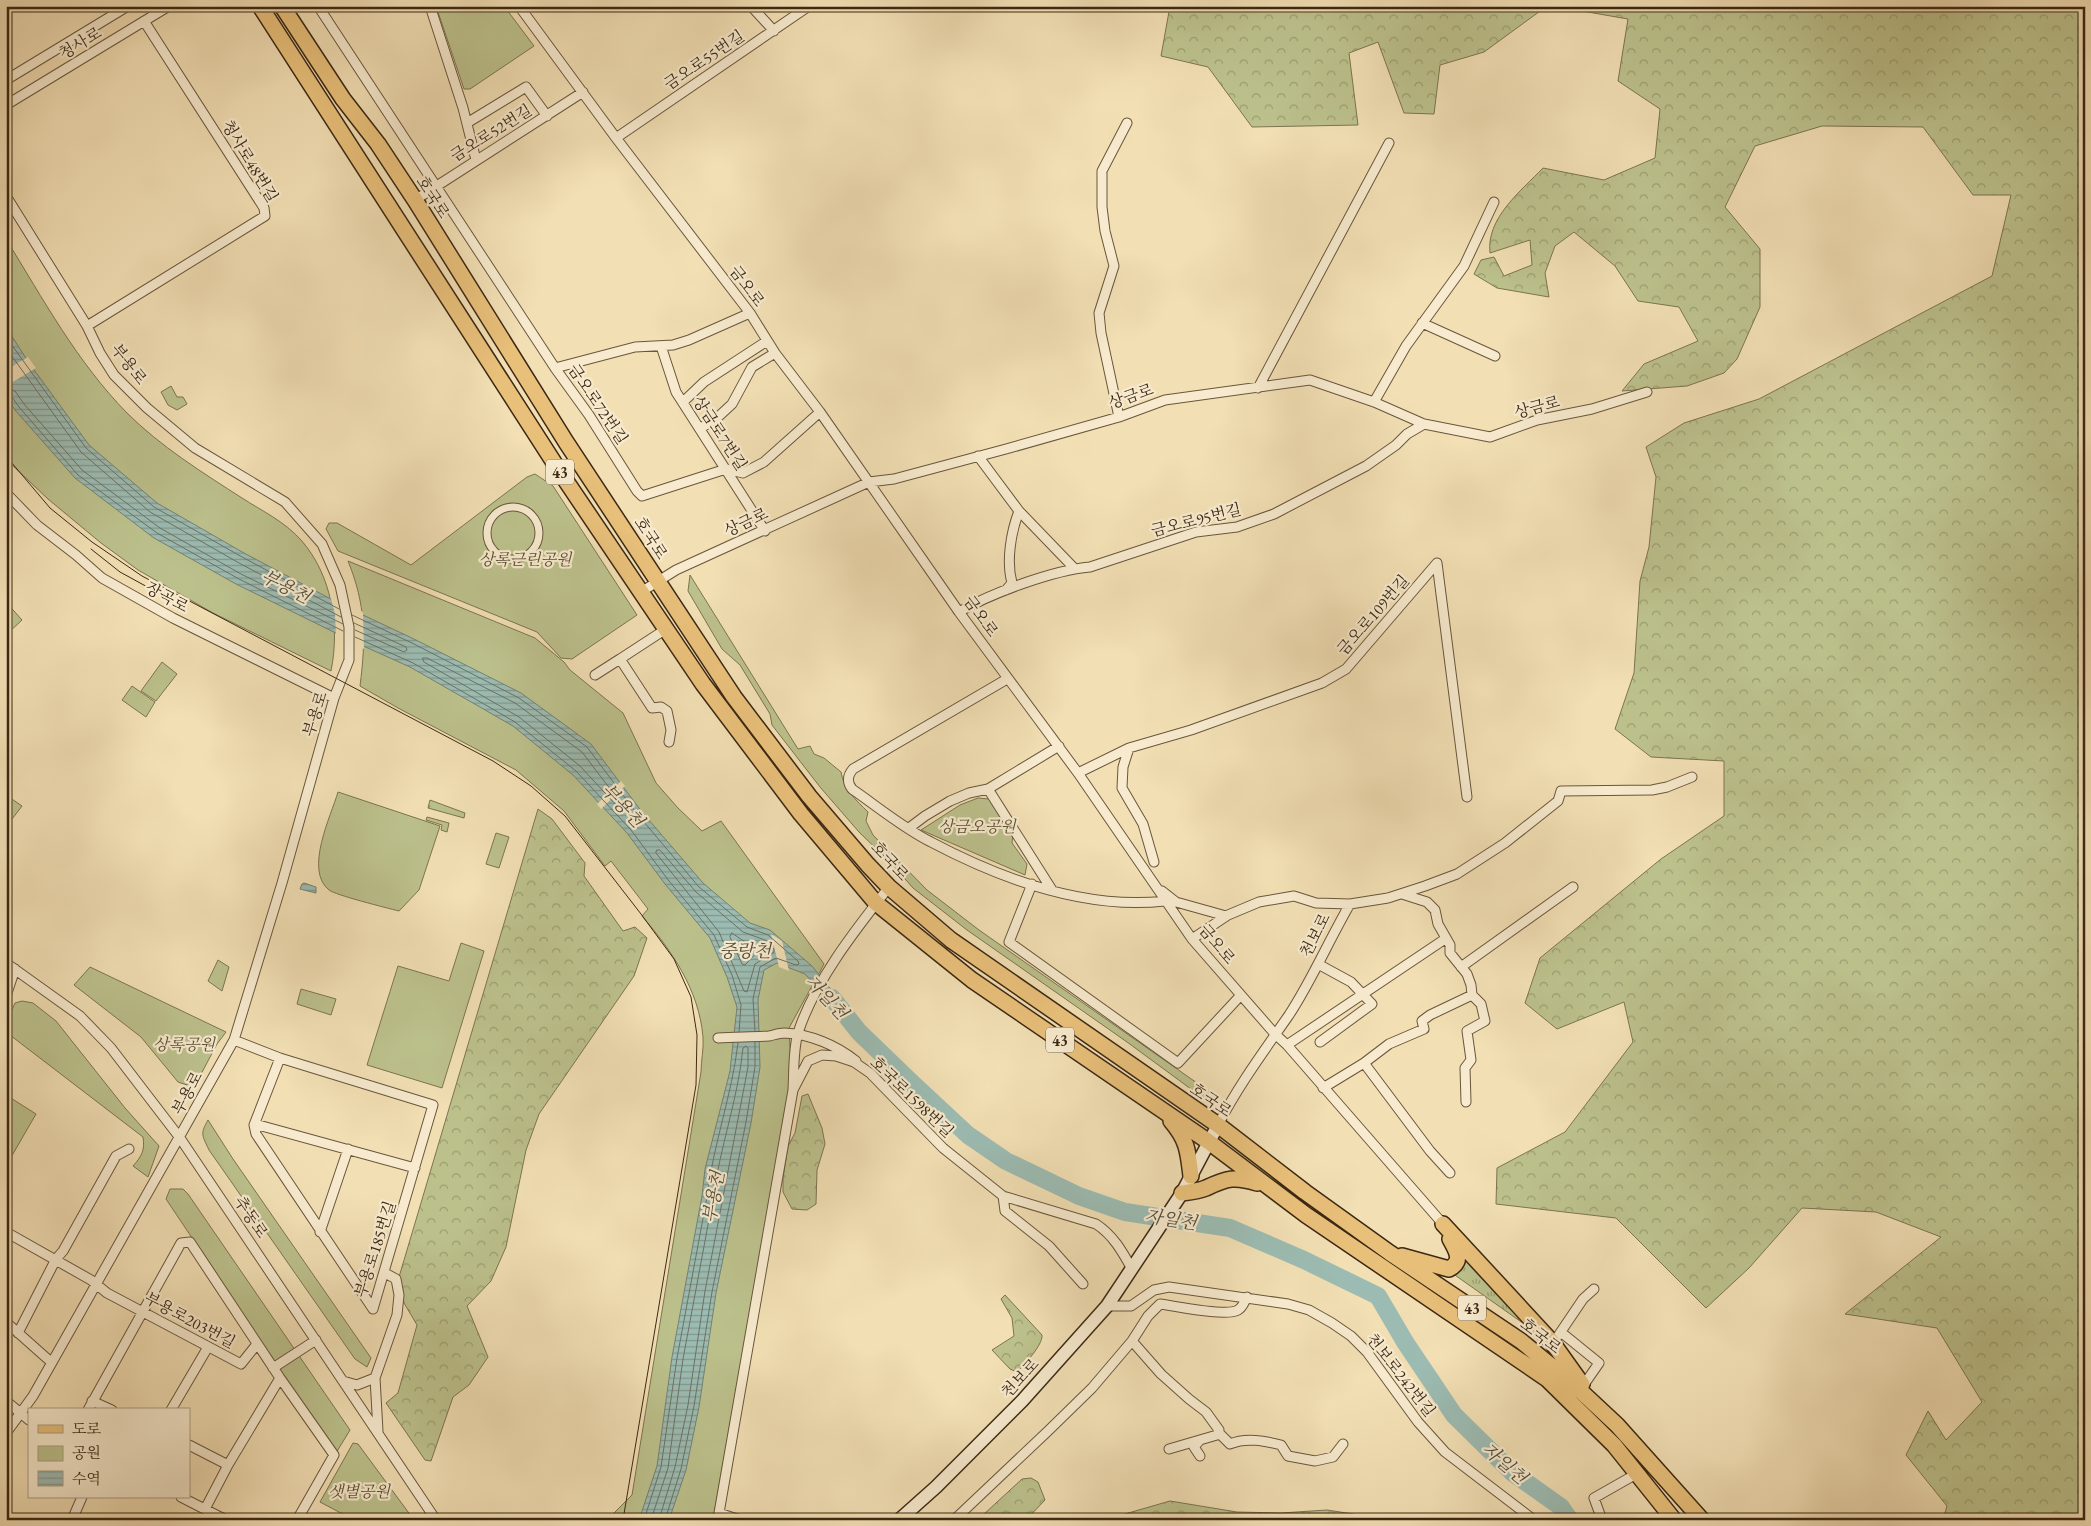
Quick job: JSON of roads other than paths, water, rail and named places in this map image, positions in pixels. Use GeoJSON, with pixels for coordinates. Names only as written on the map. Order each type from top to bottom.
{"type":"FeatureCollection","features":[{"type":"Feature","properties":{"kind":"main road","name":"호국로"},"geometry":{"type":"LineString","coordinates":[[247,6],[270,23]]}},
{"type":"Feature","properties":{"kind":"main road","name":"호국로"},"geometry":{"type":"LineString","coordinates":[[260,6],[562,475],[703,684],[801,814],[876,903],[972,980],[1209,1142],[1306,1215],[1547,1379],[1614,1445],[1674,1520]]}},
{"type":"Feature","properties":{"kind":"main road","name":"호국로"},"geometry":{"type":"LineString","coordinates":[[282,6],[415,200],[566,442],[740,704],[810,796],[889,887],[951,940],[1218,1125],[1305,1192],[1390,1253],[1521,1341],[1572,1383],[1617,1425],[1702,1520]]}},
{"type":"Feature","properties":{"kind":"main road"},"geometry":{"type":"LineString","coordinates":[[913,933],[916,926],[923,925],[937,937],[951,940]]}},
{"type":"Feature","properties":{"kind":"main road"},"geometry":{"type":"LineString","coordinates":[[1160,1109],[1180,1131],[1186,1142],[1190,1158],[1191,1176]]}},
{"type":"Feature","properties":{"kind":"main road","name":"천보로"},"geometry":{"type":"LineString","coordinates":[[899,1520],[936,1487],[1022,1401],[1107,1306],[1182,1193],[1218,1125]]}},
{"type":"Feature","properties":{"kind":"main road"},"geometry":{"type":"LineString","coordinates":[[1182,1193],[1205,1188],[1225,1179],[1241,1178],[1274,1191]]}},
{"type":"Feature","properties":{"kind":"main road"},"geometry":{"type":"LineString","coordinates":[[1390,1253],[1447,1270],[1452,1268],[1456,1263],[1458,1253],[1443,1224]]}},
{"type":"Feature","properties":{"kind":"main road"},"geometry":{"type":"LineString","coordinates":[[1443,1224],[1557,1337],[1583,1386],[1617,1425]]}},
{"type":"Feature","properties":{"kind":"street","name":"청사로"},"geometry":{"type":"LineString","coordinates":[[6,80],[128,6]]}},
{"type":"Feature","properties":{"kind":"street","name":"청사로"},"geometry":{"type":"LineString","coordinates":[[6,105],[169,6]]}},
{"type":"Feature","properties":{"kind":"street"},"geometry":{"type":"LineString","coordinates":[[318,6],[555,368]]}},
{"type":"Feature","properties":{"kind":"street"},"geometry":{"type":"LineString","coordinates":[[430,6],[476,160]]}},
{"type":"Feature","properties":{"kind":"street","name":"금오로"},"geometry":{"type":"LineString","coordinates":[[520,6],[616,138],[750,313],[775,353],[820,412],[959,612],[1007,679],[1017,688],[1059,746],[1192,939],[1443,1224]]}},
{"type":"Feature","properties":{"kind":"street"},"geometry":{"type":"LineString","coordinates":[[751,6],[774,31]]}},
{"type":"Feature","properties":{"kind":"street","name":"금오로55번길"},"geometry":{"type":"LineString","coordinates":[[616,138],[809,6]]}},
{"type":"Feature","properties":{"kind":"street","name":"청사로48번길"},"geometry":{"type":"LineString","coordinates":[[87,326],[265,216],[264,208],[144,21]]}},
{"type":"Feature","properties":{"kind":"street"},"geometry":{"type":"LineString","coordinates":[[466,123],[526,87],[547,116]]}},
{"type":"Feature","properties":{"kind":"street","name":"금오로52번길"},"geometry":{"type":"LineString","coordinates":[[415,200],[583,92]]}},
{"type":"Feature","properties":{"kind":"street"},"geometry":{"type":"LineString","coordinates":[[1119,417],[1101,333],[1099,313],[1114,266],[1104,231],[1102,171],[1127,123]]}},
{"type":"Feature","properties":{"kind":"street"},"geometry":{"type":"LineString","coordinates":[[1258,388],[1389,143]]}},
{"type":"Feature","properties":{"kind":"street","name":"부용로"},"geometry":{"type":"LineString","coordinates":[[6,196],[87,326],[100,353],[114,374],[147,408],[195,448],[285,502],[322,544],[340,585],[347,610],[349,660],[334,698],[282,883],[234,1040],[51,1362],[29,1408]]}},
{"type":"Feature","properties":{"kind":"street"},"geometry":{"type":"LineString","coordinates":[[1374,402],[1406,346],[1464,266],[1494,202]]}},
{"type":"Feature","properties":{"kind":"street","name":"금오로72번길"},"geometry":{"type":"LineString","coordinates":[[726,470],[648,496],[642,496],[636,491],[589,415],[555,368],[635,347],[661,346],[689,340],[750,313]]}},
{"type":"Feature","properties":{"kind":"street"},"geometry":{"type":"LineString","coordinates":[[1422,323],[1494,356]]}},
{"type":"Feature","properties":{"kind":"street"},"geometry":{"type":"LineString","coordinates":[[682,402],[704,382],[767,340]]}},
{"type":"Feature","properties":{"kind":"street","name":"상금로7번길"},"geometry":{"type":"LineString","coordinates":[[661,346],[676,392],[766,531]]}},
{"type":"Feature","properties":{"kind":"street"},"geometry":{"type":"LineString","coordinates":[[701,428],[718,417],[732,404],[752,367],[775,353]]}},
{"type":"Feature","properties":{"kind":"street","name":"상금로"},"geometry":{"type":"LineString","coordinates":[[641,592],[676,570],[766,531],[869,482],[894,479],[978,456],[1119,417],[1166,400],[1310,380],[1374,402],[1424,424],[1490,437],[1537,420],[1592,409],[1647,392]]}},
{"type":"Feature","properties":{"kind":"street"},"geometry":{"type":"LineString","coordinates":[[726,470],[743,473],[764,462],[820,412]]}},
{"type":"Feature","properties":{"kind":"street","name":"금오로95번길"},"geometry":{"type":"LineString","coordinates":[[959,612],[984,599],[1074,568],[1090,567],[1196,532],[1237,527],[1274,514],[1366,466],[1396,445],[1407,434],[1424,424]]}},
{"type":"Feature","properties":{"kind":"street"},"geometry":{"type":"LineString","coordinates":[[978,456],[1019,512],[1074,568]]}},
{"type":"Feature","properties":{"kind":"street","name":"장곡로"},"geometry":{"type":"LineString","coordinates":[[6,493],[37,524],[102,578],[173,618],[334,698]]}},
{"type":"Feature","properties":{"kind":"street"},"geometry":{"type":"LineString","coordinates":[[509,507],[521,508],[531,515],[535,519],[539,530],[537,542],[532,551],[516,559],[505,558],[496,552],[489,543],[487,532],[494,516],[509,507]]}},
{"type":"Feature","properties":{"kind":"street"},"geometry":{"type":"LineString","coordinates":[[1006,591],[1012,583],[1009,572],[1013,527],[1019,512]]}},
{"type":"Feature","properties":{"kind":"street","name":"금오로109번길"},"geometry":{"type":"LineString","coordinates":[[1078,773],[1129,748],[1191,730],[1322,683],[1339,674],[1385,625],[1437,563],[1468,797]]}},
{"type":"Feature","properties":{"kind":"street"},"geometry":{"type":"LineString","coordinates":[[595,675],[666,629]]}},
{"type":"Feature","properties":{"kind":"street"},"geometry":{"type":"LineString","coordinates":[[620,659],[652,708],[661,707],[667,711],[671,730],[668,742]]}},
{"type":"Feature","properties":{"kind":"street"},"geometry":{"type":"LineString","coordinates":[[1007,679],[850,773],[848,782],[852,789],[930,842],[1000,874],[1063,894],[1134,902],[1165,901]]}},
{"type":"Feature","properties":{"kind":"street"},"geometry":{"type":"LineString","coordinates":[[909,828],[950,801],[969,793],[988,789],[1059,746]]}},
{"type":"Feature","properties":{"kind":"street"},"geometry":{"type":"LineString","coordinates":[[1129,748],[1123,767],[1122,788],[1143,824],[1154,862]]}},
{"type":"Feature","properties":{"kind":"street","name":"천보로"},"geometry":{"type":"LineString","coordinates":[[1218,1125],[1228,1105],[1289,1014],[1350,904],[1388,898],[1457,874],[1505,842],[1558,801],[1562,791],[1652,790],[1667,787],[1692,777]]}},
{"type":"Feature","properties":{"kind":"street"},"geometry":{"type":"LineString","coordinates":[[988,789],[1052,890]]}},
{"type":"Feature","properties":{"kind":"street"},"geometry":{"type":"LineString","coordinates":[[1032,884],[1009,942],[1178,1063],[1241,995]]}},
{"type":"Feature","properties":{"kind":"street"},"geometry":{"type":"LineString","coordinates":[[740,1520],[717,1516],[793,1090],[798,1034],[813,996],[826,975],[889,887]]}},
{"type":"Feature","properties":{"kind":"street"},"geometry":{"type":"LineString","coordinates":[[1461,966],[1573,887]]}},
{"type":"Feature","properties":{"kind":"street"},"geometry":{"type":"LineString","coordinates":[[1156,888],[1176,902],[1226,916]]}},
{"type":"Feature","properties":{"kind":"street"},"geometry":{"type":"LineString","coordinates":[[1402,894],[1427,902],[1435,910],[1445,938],[1450,945],[1450,953],[1461,966],[1471,985],[1472,995],[1481,1004],[1485,1021],[1467,1031],[1471,1060],[1465,1068],[1466,1102]]}},
{"type":"Feature","properties":{"kind":"street"},"geometry":{"type":"LineString","coordinates":[[1192,939],[1226,916],[1260,902],[1294,896],[1316,903],[1350,904]]}},
{"type":"Feature","properties":{"kind":"street"},"geometry":{"type":"LineString","coordinates":[[1287,1045],[1362,993],[1411,963],[1445,938]]}},
{"type":"Feature","properties":{"kind":"street","name":"추동로"},"geometry":{"type":"LineString","coordinates":[[6,964],[80,1016],[111,1048],[180,1138],[436,1520]]}},
{"type":"Feature","properties":{"kind":"street"},"geometry":{"type":"LineString","coordinates":[[1318,964],[1351,982],[1372,1004],[1320,1042]]}},
{"type":"Feature","properties":{"kind":"street"},"geometry":{"type":"LineString","coordinates":[[6,996],[14,969]]}},
{"type":"Feature","properties":{"kind":"street"},"geometry":{"type":"LineString","coordinates":[[1323,1088],[1364,1064],[1390,1044],[1424,1029],[1422,1021],[1430,1015],[1472,995]]}},
{"type":"Feature","properties":{"kind":"street"},"geometry":{"type":"LineString","coordinates":[[718,1038],[772,1036],[781,1032],[798,1034],[826,1043],[845,1052],[870,1073]]}},
{"type":"Feature","properties":{"kind":"street","name":"부용로185번길"},"geometry":{"type":"LineString","coordinates":[[234,1040],[280,1058],[434,1104],[373,1309],[256,1134],[255,1124]]}},
{"type":"Feature","properties":{"kind":"street","name":"호국로1598번길"},"geometry":{"type":"LineString","coordinates":[[793,1090],[808,1061],[822,1055],[836,1056],[854,1062],[870,1073],[943,1148],[1003,1196],[1005,1211],[1049,1246],[1083,1284]]}},
{"type":"Feature","properties":{"kind":"street"},"geometry":{"type":"LineString","coordinates":[[280,1058],[255,1124],[415,1168]]}},
{"type":"Feature","properties":{"kind":"street"},"geometry":{"type":"LineString","coordinates":[[1364,1064],[1430,1151],[1450,1174]]}},
{"type":"Feature","properties":{"kind":"street"},"geometry":{"type":"LineString","coordinates":[[18,1333],[56,1259],[64,1251],[116,1156],[129,1148]]}},
{"type":"Feature","properties":{"kind":"street"},"geometry":{"type":"LineString","coordinates":[[320,1232],[348,1149]]}},
{"type":"Feature","properties":{"kind":"street"},"geometry":{"type":"LineString","coordinates":[[1003,1196],[1096,1224],[1107,1231],[1122,1250],[1132,1268]]}},
{"type":"Feature","properties":{"kind":"street","name":"부용로203번길"},"geometry":{"type":"LineString","coordinates":[[6,1232],[56,1259],[97,1284],[107,1293],[240,1364],[257,1344],[334,1455],[297,1520]]}},
{"type":"Feature","properties":{"kind":"street"},"geometry":{"type":"LineString","coordinates":[[89,1408],[181,1243],[190,1242],[257,1344]]}},
{"type":"Feature","properties":{"kind":"street"},"geometry":{"type":"LineString","coordinates":[[378,1434],[375,1378],[397,1315],[398,1295],[396,1279],[385,1273]]}},
{"type":"Feature","properties":{"kind":"street","name":"천보로242번길"},"geometry":{"type":"LineString","coordinates":[[1107,1306],[1131,1306],[1154,1290],[1169,1287],[1247,1297],[1288,1304],[1309,1310],[1351,1336],[1367,1352],[1385,1374],[1418,1422],[1445,1452],[1534,1520]]}},
{"type":"Feature","properties":{"kind":"street"},"geometry":{"type":"LineString","coordinates":[[1583,1386],[1599,1363],[1557,1337],[1583,1299],[1594,1289]]}},
{"type":"Feature","properties":{"kind":"street"},"geometry":{"type":"LineString","coordinates":[[954,1520],[1092,1388],[1132,1341],[1148,1316],[1160,1304],[1219,1312],[1235,1312],[1241,1308],[1247,1297]]}},
{"type":"Feature","properties":{"kind":"street"},"geometry":{"type":"LineString","coordinates":[[6,1322],[51,1362]]}},
{"type":"Feature","properties":{"kind":"street"},"geometry":{"type":"LineString","coordinates":[[273,1368],[316,1340]]}},
{"type":"Feature","properties":{"kind":"street"},"geometry":{"type":"LineString","coordinates":[[1132,1341],[1162,1374],[1206,1412],[1217,1426],[1218,1432],[1230,1444],[1240,1440],[1267,1441],[1281,1445],[1288,1456],[1315,1461],[1333,1457],[1343,1444]]}},
{"type":"Feature","properties":{"kind":"street"},"geometry":{"type":"LineString","coordinates":[[172,1408],[208,1347]]}},
{"type":"Feature","properties":{"kind":"street"},"geometry":{"type":"LineString","coordinates":[[205,1509],[280,1378]]}},
{"type":"Feature","properties":{"kind":"street"},"geometry":{"type":"LineString","coordinates":[[344,1382],[357,1385],[375,1378]]}},
{"type":"Feature","properties":{"kind":"street"},"geometry":{"type":"LineString","coordinates":[[6,1401],[25,1417]]}},
{"type":"Feature","properties":{"kind":"street"},"geometry":{"type":"LineString","coordinates":[[92,1401],[108,1408]]}},
{"type":"Feature","properties":{"kind":"street","name":"부용로"},"geometry":{"type":"LineString","coordinates":[[6,1433],[25,1417]]}},
{"type":"Feature","properties":{"kind":"street"},"geometry":{"type":"LineString","coordinates":[[1169,1449],[1217,1435],[1218,1432]]}},
{"type":"Feature","properties":{"kind":"street"},"geometry":{"type":"LineString","coordinates":[[1200,1440],[1194,1447],[1200,1456]]}},
{"type":"Feature","properties":{"kind":"street"},"geometry":{"type":"LineString","coordinates":[[190,1447],[228,1466]]}},
{"type":"Feature","properties":{"kind":"street"},"geometry":{"type":"LineString","coordinates":[[1602,1520],[1594,1498],[1638,1473]]}},
{"type":"Feature","properties":{"kind":"street"},"geometry":{"type":"LineString","coordinates":[[72,1520],[82,1498]]}},
{"type":"Feature","properties":{"kind":"street"},"geometry":{"type":"LineString","coordinates":[[183,1498],[226,1520]]}},
{"type":"Feature","properties":{"kind":"water","name":"중랑천"},"geometry":{"type":"Polygon","coordinates":[[[6,327],[29,363],[89,445],[157,503],[244,553],[344,606],[521,693],[591,744],[642,812],[703,883],[750,923],[770,930],[812,966],[850,1013],[844,1017],[805,974],[777,963],[764,970],[758,1000],[760,1067],[751,1123],[716,1293],[699,1407],[686,1470],[669,1520],[639,1520],[657,1466],[672,1357],[702,1196],[705,1169],[730,1071],[737,1007],[727,977],[710,938],[665,884],[627,833],[573,775],[513,726],[410,667],[236,584],[154,538],[75,478],[15,410],[6,397],[6,327]]]}},
{"type":"Feature","properties":{"kind":"water"},"geometry":{"type":"Polygon","coordinates":[[[304,883],[316,887],[316,893],[300,889],[304,883]]]}},
{"type":"Feature","properties":{"kind":"waterway","name":"자일천"},"geometry":{"type":"LineString","coordinates":[[832,998],[859,1032],[913,1084],[968,1135],[1006,1161],[1079,1196],[1125,1212],[1230,1228],[1304,1260],[1378,1296],[1405,1342],[1454,1415],[1513,1473],[1561,1507],[1570,1520]]}},
{"type":"Feature","properties":{"kind":"tram line"},"geometry":{"type":"LineString","coordinates":[[6,456],[50,508],[92,542],[142,576],[493,761],[531,786],[565,816],[674,959],[691,997],[697,1035],[696,1085],[623,1520]]}},
{"type":"Feature","properties":{"kind":"tram line"},"geometry":{"type":"LineString","coordinates":[[91,549],[120,572],[173,601]]}},
{"type":"Feature","properties":{"kind":"park label","name":"상록근린공원"},"geometry":{"type":"Point","coordinates":[525,559]}},
{"type":"Feature","properties":{"kind":"park label","name":"상금오공원"},"geometry":{"type":"Point","coordinates":[977,826]}},
{"type":"Feature","properties":{"kind":"park label","name":"상록공원"},"geometry":{"type":"Point","coordinates":[184,1044]}},
{"type":"Feature","properties":{"kind":"park label","name":"샛별공원"},"geometry":{"type":"Point","coordinates":[359,1491]}},
{"type":"Feature","properties":{"kind":"water label","name":"부용천"},"geometry":{"type":"Point","coordinates":[286,586]}},
{"type":"Feature","properties":{"kind":"water label","name":"부용천"},"geometry":{"type":"Point","coordinates":[623,805]}},
{"type":"Feature","properties":{"kind":"water label","name":"부용천"},"geometry":{"type":"Point","coordinates":[713,1197]}}]}
